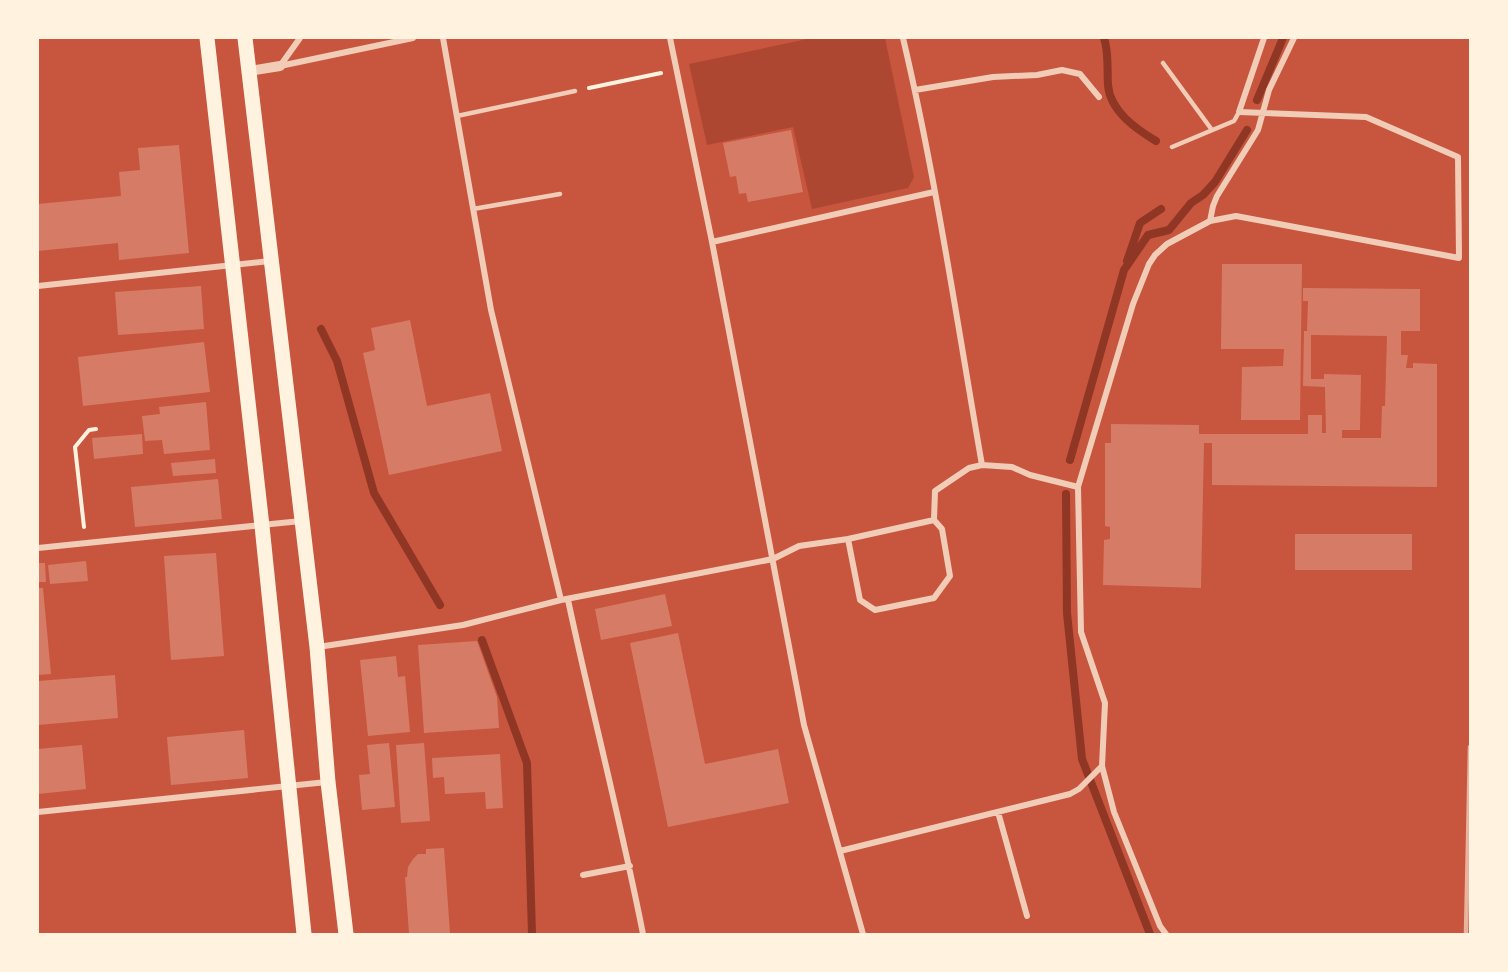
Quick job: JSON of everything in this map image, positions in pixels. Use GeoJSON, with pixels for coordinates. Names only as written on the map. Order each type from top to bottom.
{"type":"FeatureCollection","features":[{"type":"Feature","properties":{"kind":"main road"},"geometry":{"type":"LineString","coordinates":[[207,38],[262,526],[304,934]]}},
{"type":"Feature","properties":{"kind":"main road"},"geometry":{"type":"LineString","coordinates":[[245,38],[317,647],[328,782],[346,934]]}},
{"type":"Feature","properties":{"kind":"street"},"geometry":{"type":"LineString","coordinates":[[280,66],[300,38]]}},
{"type":"Feature","properties":{"kind":"street"},"geometry":{"type":"LineString","coordinates":[[249,71],[413,38]]}},
{"type":"Feature","properties":{"kind":"street"},"geometry":{"type":"LineString","coordinates":[[443,38],[491,310],[630,866],[643,934]]}},
{"type":"Feature","properties":{"kind":"street"},"geometry":{"type":"LineString","coordinates":[[670,38],[712,242],[804,725],[864,934]]}},
{"type":"Feature","properties":{"kind":"street"},"geometry":{"type":"LineString","coordinates":[[903,38],[934,192],[982,465]]}},
{"type":"Feature","properties":{"kind":"street"},"geometry":{"type":"LineString","coordinates":[[1166,934],[1160,926],[1114,812],[1100,769],[1105,703],[1081,632],[1078,487],[1133,304],[1149,264],[1167,244],[1210,221],[1227,217],[1244,217],[1459,258],[1458,157],[1365,117],[1239,112],[1264,38]]}},
{"type":"Feature","properties":{"kind":"street"},"geometry":{"type":"LineString","coordinates":[[1210,221],[1218,196],[1258,130],[1269,90],[1294,38]]}},
{"type":"Feature","properties":{"kind":"street"},"geometry":{"type":"LineString","coordinates":[[915,90],[993,77],[1036,75],[1062,70],[1080,74],[1099,98]]}},
{"type":"Feature","properties":{"kind":"street"},"geometry":{"type":"LineString","coordinates":[[712,242],[934,192]]}},
{"type":"Feature","properties":{"kind":"street"},"geometry":{"type":"LineString","coordinates":[[38,286],[271,261]]}},
{"type":"Feature","properties":{"kind":"street"},"geometry":{"type":"LineString","coordinates":[[848,539],[860,600],[867,605],[875,610],[934,598],[950,576],[942,529],[934,520],[935,491],[969,468],[982,465],[1012,467],[1030,475],[1078,487]]}},
{"type":"Feature","properties":{"kind":"street"},"geometry":{"type":"LineString","coordinates":[[317,647],[463,625],[564,600],[773,559],[799,546],[848,539],[934,520]]}},
{"type":"Feature","properties":{"kind":"street"},"geometry":{"type":"LineString","coordinates":[[38,548],[301,521]]}},
{"type":"Feature","properties":{"kind":"street"},"geometry":{"type":"LineString","coordinates":[[840,851],[1070,794],[1079,789],[1100,769]]}},
{"type":"Feature","properties":{"kind":"street"},"geometry":{"type":"LineString","coordinates":[[38,812],[328,782]]}},
{"type":"Feature","properties":{"kind":"street"},"geometry":{"type":"LineString","coordinates":[[998,812],[1028,916]]}},
{"type":"Feature","properties":{"kind":"street"},"geometry":{"type":"LineString","coordinates":[[583,875],[630,866]]}},
{"type":"Feature","properties":{"kind":"lane"},"geometry":{"type":"LineString","coordinates":[[1163,63],[1212,130]]}},
{"type":"Feature","properties":{"kind":"lane"},"geometry":{"type":"LineString","coordinates":[[457,116],[575,91]]}},
{"type":"Feature","properties":{"kind":"lane"},"geometry":{"type":"LineString","coordinates":[[1172,147],[1234,121],[1239,112]]}},
{"type":"Feature","properties":{"kind":"lane"},"geometry":{"type":"LineString","coordinates":[[473,209],[560,194]]}},
{"type":"Feature","properties":{"kind":"path"},"geometry":{"type":"LineString","coordinates":[[575,91],[676,70]]}},
{"type":"Feature","properties":{"kind":"path"},"geometry":{"type":"LineString","coordinates":[[86,543],[75,447],[88,430],[96,429]]}},
{"type":"Feature","properties":{"kind":"shaded area"},"geometry":{"type":"Polygon","coordinates":[[[812,38],[885,38],[914,177],[908,188],[812,209],[793,127],[707,145],[689,64],[812,38]]]}},
{"type":"Feature","properties":{"kind":"building"},"geometry":{"type":"Polygon","coordinates":[[[791,130],[803,192],[748,202],[746,193],[739,194],[736,176],[730,177],[723,143],[791,130]]]}},
{"type":"Feature","properties":{"kind":"building"},"geometry":{"type":"Polygon","coordinates":[[[179,145],[189,253],[119,260],[118,243],[38,251],[38,204],[121,196],[119,172],[140,170],[138,148],[179,145]]]}},
{"type":"Feature","properties":{"kind":"building"},"geometry":{"type":"Polygon","coordinates":[[[1222,264],[1302,264],[1300,420],[1241,420],[1242,367],[1283,366],[1284,349],[1221,349],[1222,264]]]}},
{"type":"Feature","properties":{"kind":"building"},"geometry":{"type":"Polygon","coordinates":[[[201,286],[204,329],[118,335],[115,292],[201,286]]]}},
{"type":"Feature","properties":{"kind":"building"},"geometry":{"type":"Polygon","coordinates":[[[1303,288],[1420,289],[1420,331],[1401,331],[1401,355],[1408,355],[1406,368],[1413,368],[1413,363],[1437,364],[1437,487],[1212,485],[1212,443],[1204,443],[1201,588],[1103,585],[1104,540],[1110,539],[1110,527],[1105,526],[1105,443],[1111,443],[1111,424],[1199,425],[1199,434],[1308,434],[1308,415],[1322,415],[1322,433],[1326,433],[1325,387],[1303,386],[1304,331],[1307,331],[1308,301],[1303,301],[1303,288]],[[1311,335],[1311,379],[1324,379],[1324,374],[1361,375],[1360,430],[1342,430],[1342,438],[1381,438],[1382,406],[1385,406],[1387,336],[1311,335]]]}},
{"type":"Feature","properties":{"kind":"building"},"geometry":{"type":"Polygon","coordinates":[[[410,320],[427,406],[490,393],[502,451],[389,475],[363,353],[375,350],[371,328],[410,320]]]}},
{"type":"Feature","properties":{"kind":"building"},"geometry":{"type":"Polygon","coordinates":[[[204,342],[210,392],[83,406],[78,357],[204,342]]]}},
{"type":"Feature","properties":{"kind":"building"},"geometry":{"type":"Polygon","coordinates":[[[206,402],[210,450],[164,454],[162,440],[145,441],[142,416],[160,414],[159,407],[206,402]]]}},
{"type":"Feature","properties":{"kind":"building"},"geometry":{"type":"Polygon","coordinates":[[[142,434],[143,454],[94,459],[92,438],[142,434]]]}},
{"type":"Feature","properties":{"kind":"building"},"geometry":{"type":"Polygon","coordinates":[[[215,459],[216,473],[173,476],[171,463],[215,459]]]}},
{"type":"Feature","properties":{"kind":"building"},"geometry":{"type":"Polygon","coordinates":[[[218,479],[222,519],[135,527],[131,487],[218,479]]]}},
{"type":"Feature","properties":{"kind":"building"},"geometry":{"type":"Polygon","coordinates":[[[1295,534],[1412,534],[1412,570],[1295,570],[1295,534]]]}},
{"type":"Feature","properties":{"kind":"building"},"geometry":{"type":"Polygon","coordinates":[[[216,553],[224,656],[171,660],[164,556],[216,553]]]}},
{"type":"Feature","properties":{"kind":"building"},"geometry":{"type":"Polygon","coordinates":[[[86,561],[88,581],[50,584],[48,565],[86,561]]]}},
{"type":"Feature","properties":{"kind":"building"},"geometry":{"type":"Polygon","coordinates":[[[38,563],[45,563],[46,582],[38,582],[38,563]]]}},
{"type":"Feature","properties":{"kind":"building"},"geometry":{"type":"Polygon","coordinates":[[[38,588],[43,588],[51,674],[38,675],[38,588]]]}},
{"type":"Feature","properties":{"kind":"building"},"geometry":{"type":"Polygon","coordinates":[[[665,594],[672,626],[601,640],[595,609],[665,594]]]}},
{"type":"Feature","properties":{"kind":"building"},"geometry":{"type":"Polygon","coordinates":[[[678,633],[705,764],[778,749],[789,803],[668,827],[630,643],[678,633]]]}},
{"type":"Feature","properties":{"kind":"building"},"geometry":{"type":"Polygon","coordinates":[[[477,641],[497,697],[499,728],[424,733],[418,645],[477,641]]]}},
{"type":"Feature","properties":{"kind":"building"},"geometry":{"type":"Polygon","coordinates":[[[396,656],[398,677],[405,676],[410,732],[368,736],[360,660],[396,656]]]}},
{"type":"Feature","properties":{"kind":"building"},"geometry":{"type":"Polygon","coordinates":[[[115,675],[118,718],[38,725],[38,681],[115,675]]]}},
{"type":"Feature","properties":{"kind":"building"},"geometry":{"type":"Polygon","coordinates":[[[244,730],[248,778],[171,785],[167,737],[244,730]]]}},
{"type":"Feature","properties":{"kind":"building"},"geometry":{"type":"Polygon","coordinates":[[[389,743],[395,807],[362,810],[359,775],[370,774],[367,745],[389,743]]]}},
{"type":"Feature","properties":{"kind":"building"},"geometry":{"type":"Polygon","coordinates":[[[424,743],[430,821],[401,823],[396,745],[424,743]]]}},
{"type":"Feature","properties":{"kind":"building"},"geometry":{"type":"Polygon","coordinates":[[[82,745],[86,789],[38,794],[38,749],[82,745]]]}},
{"type":"Feature","properties":{"kind":"building"},"geometry":{"type":"Polygon","coordinates":[[[500,754],[503,808],[486,809],[485,792],[445,794],[444,777],[433,778],[432,758],[500,754]]]}},
{"type":"Feature","properties":{"kind":"building"},"geometry":{"type":"Polygon","coordinates":[[[444,848],[450,933],[409,934],[405,877],[407,877],[408,867],[418,854],[426,854],[426,849],[444,848]]]}},
{"type":"Feature","properties":{"kind":"waterway"},"geometry":{"type":"LineString","coordinates":[[1104,38],[1108,85],[1114,103],[1125,118],[1156,141]]}},
{"type":"Feature","properties":{"kind":"waterway"},"geometry":{"type":"LineString","coordinates":[[1257,100],[1283,38]]}},
{"type":"Feature","properties":{"kind":"waterway"},"geometry":{"type":"LineString","coordinates":[[1070,460],[1124,270],[1148,235],[1169,230],[1191,203],[1203,195],[1215,182],[1247,130]]}},
{"type":"Feature","properties":{"kind":"waterway"},"geometry":{"type":"LineString","coordinates":[[1127,261],[1140,223],[1161,209]]}},
{"type":"Feature","properties":{"kind":"waterway"},"geometry":{"type":"LineString","coordinates":[[321,329],[337,361],[374,493],[440,605]]}},
{"type":"Feature","properties":{"kind":"waterway"},"geometry":{"type":"LineString","coordinates":[[1066,494],[1067,613],[1082,759],[1150,934]]}},
{"type":"Feature","properties":{"kind":"waterway"},"geometry":{"type":"LineString","coordinates":[[482,640],[527,763],[532,934]]}},
{"type":"Feature","properties":{"kind":"railway"},"geometry":{"type":"LineString","coordinates":[[1466,934],[1470,747]]}}]}
